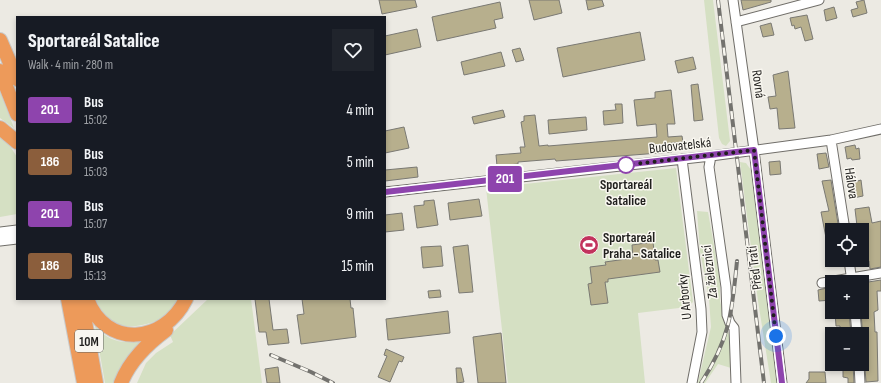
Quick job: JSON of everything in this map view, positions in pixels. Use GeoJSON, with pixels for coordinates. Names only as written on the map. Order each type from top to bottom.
{"type":"FeatureCollection","features":[{"type":"Feature","properties":{"kind":"highway"},"geometry":{"type":"LineString","coordinates":[[0,40],[16,77]]}},
{"type":"Feature","properties":{"kind":"highway"},"geometry":{"type":"LineString","coordinates":[[0,71],[16,111]]}},
{"type":"Feature","properties":{"kind":"highway"},"geometry":{"type":"LineString","coordinates":[[0,128],[16,141]]}},
{"type":"Feature","properties":{"kind":"highway","name":"10M"},"geometry":{"type":"LineString","coordinates":[[68,300],[84,383]]}},
{"type":"Feature","properties":{"kind":"highway","name":"10M"},"geometry":{"type":"LineString","coordinates":[[81,300],[96,383]]}},
{"type":"Feature","properties":{"kind":"highway"},"geometry":{"type":"LineString","coordinates":[[87,300],[93,313],[104,325],[117,332],[130,335],[144,333],[161,327],[173,318],[185,300]]}},
{"type":"Feature","properties":{"kind":"highway"},"geometry":{"type":"LineString","coordinates":[[121,383],[136,357],[153,340],[175,323],[191,300]]}},
{"type":"Feature","properties":{"kind":"street","name":"Rovná"},"geometry":{"type":"LineString","coordinates":[[733,0],[754,150]]}},
{"type":"Feature","properties":{"kind":"street"},"geometry":{"type":"LineString","coordinates":[[736,22],[819,0]]}},
{"type":"Feature","properties":{"kind":"street","name":"Budovatelská"},"geometry":{"type":"LineString","coordinates":[[386,192],[711,156],[831,140],[881,129]]}},
{"type":"Feature","properties":{"kind":"street","name":"Hálova"},"geometry":{"type":"LineString","coordinates":[[831,140],[844,223]]}},
{"type":"Feature","properties":{"kind":"street","name":"Před Tratí"},"geometry":{"type":"LineString","coordinates":[[754,150],[782,383]]}},
{"type":"Feature","properties":{"kind":"street","name":"Za železnicí"},"geometry":{"type":"LineString","coordinates":[[711,156],[709,167],[726,287],[727,315],[734,328],[736,383]]}},
{"type":"Feature","properties":{"kind":"street","name":"U Arborky"},"geometry":{"type":"LineString","coordinates":[[682,159],[701,309],[702,332],[692,383]]}},
{"type":"Feature","properties":{"kind":"street"},"geometry":{"type":"LineString","coordinates":[[0,232],[16,230]]}},
{"type":"Feature","properties":{"kind":"street"},"geometry":{"type":"LineString","coordinates":[[0,241],[16,239]]}},
{"type":"Feature","properties":{"kind":"street"},"geometry":{"type":"LineString","coordinates":[[869,276],[881,273]]}},
{"type":"Feature","properties":{"kind":"street"},"geometry":{"type":"LineString","coordinates":[[859,371],[860,383]]}},
{"type":"Feature","properties":{"kind":"green space"},"geometry":{"type":"Polygon","coordinates":[[[704,0],[713,0],[730,141],[726,146],[722,144],[719,138],[704,0]]]}},
{"type":"Feature","properties":{"kind":"green space"},"geometry":{"type":"Polygon","coordinates":[[[0,92],[14,128],[0,118],[0,92]]]}},
{"type":"Feature","properties":{"kind":"green space"},"geometry":{"type":"Polygon","coordinates":[[[0,136],[8,143],[16,155],[16,214],[0,217],[0,136]]]}},
{"type":"Feature","properties":{"kind":"green space"},"geometry":{"type":"Polygon","coordinates":[[[740,162],[746,163],[751,170],[778,383],[771,383],[758,301],[740,162]]]}},
{"type":"Feature","properties":{"kind":"green space","name":"Sportareál Praha - Satalice"},"geometry":{"type":"Polygon","coordinates":[[[676,168],[693,302],[687,307],[638,313],[645,383],[508,383],[486,188],[676,168]]]}},
{"type":"Feature","properties":{"kind":"green space"},"geometry":{"type":"Polygon","coordinates":[[[697,211],[708,212],[720,279],[720,301],[733,350],[731,368],[718,364],[705,383],[698,382],[711,327],[709,299],[700,251],[697,211]]]}},
{"type":"Feature","properties":{"kind":"green space"},"geometry":{"type":"Polygon","coordinates":[[[96,300],[179,300],[160,319],[134,326],[120,325],[114,322],[103,313],[96,300]]]}},
{"type":"Feature","properties":{"kind":"green space"},"geometry":{"type":"Polygon","coordinates":[[[207,300],[251,300],[262,383],[137,383],[146,363],[156,353],[173,342],[170,335],[207,300]]]}},
{"type":"Feature","properties":{"kind":"green space"},"geometry":{"type":"Polygon","coordinates":[[[95,326],[106,336],[118,341],[130,342],[145,340],[115,383],[105,383],[95,326]]]}},
{"type":"Feature","properties":{"kind":"building"},"geometry":{"type":"Polygon","coordinates":[[[379,0],[415,0],[417,7],[382,14],[379,0]]]}},
{"type":"Feature","properties":{"kind":"building"},"geometry":{"type":"Polygon","coordinates":[[[529,0],[559,0],[562,13],[534,20],[529,0]]]}},
{"type":"Feature","properties":{"kind":"building"},"geometry":{"type":"Polygon","coordinates":[[[586,0],[602,0],[604,6],[588,10],[586,0]]]}},
{"type":"Feature","properties":{"kind":"building"},"geometry":{"type":"Polygon","coordinates":[[[741,0],[771,0],[771,2],[743,10],[741,0]]]}},
{"type":"Feature","properties":{"kind":"building"},"geometry":{"type":"Polygon","coordinates":[[[864,0],[867,13],[853,17],[851,10],[858,8],[856,2],[864,0]]]}},
{"type":"Feature","properties":{"kind":"building"},"geometry":{"type":"Polygon","coordinates":[[[500,2],[503,18],[494,20],[496,28],[437,41],[432,17],[500,2]]]}},
{"type":"Feature","properties":{"kind":"building"},"geometry":{"type":"Polygon","coordinates":[[[834,7],[837,18],[826,21],[824,10],[834,7]]]}},
{"type":"Feature","properties":{"kind":"building"},"geometry":{"type":"Polygon","coordinates":[[[807,15],[813,39],[805,41],[801,27],[795,29],[794,25],[792,26],[790,18],[807,15]]]}},
{"type":"Feature","properties":{"kind":"building"},"geometry":{"type":"Polygon","coordinates":[[[771,23],[774,35],[763,37],[760,26],[771,23]]]}},
{"type":"Feature","properties":{"kind":"building"},"geometry":{"type":"Polygon","coordinates":[[[417,29],[421,47],[386,55],[386,36],[417,29]]]}},
{"type":"Feature","properties":{"kind":"building"},"geometry":{"type":"Polygon","coordinates":[[[640,32],[645,60],[563,77],[557,48],[640,32]]]}},
{"type":"Feature","properties":{"kind":"building"},"geometry":{"type":"Polygon","coordinates":[[[520,48],[524,60],[516,62],[512,50],[520,48]]]}},
{"type":"Feature","properties":{"kind":"building"},"geometry":{"type":"Polygon","coordinates":[[[501,52],[505,66],[464,75],[461,62],[501,52]]]}},
{"type":"Feature","properties":{"kind":"building"},"geometry":{"type":"Polygon","coordinates":[[[693,57],[696,69],[678,73],[675,61],[693,57]]]}},
{"type":"Feature","properties":{"kind":"building"},"geometry":{"type":"Polygon","coordinates":[[[788,71],[795,128],[779,129],[777,108],[770,109],[768,97],[776,96],[773,75],[788,71]]]}},
{"type":"Feature","properties":{"kind":"building"},"geometry":{"type":"Polygon","coordinates":[[[698,84],[703,120],[694,121],[691,85],[698,84]]]}},
{"type":"Feature","properties":{"kind":"building"},"geometry":{"type":"Polygon","coordinates":[[[671,90],[675,124],[667,124],[668,137],[682,136],[683,142],[671,143],[672,152],[556,161],[555,159],[518,162],[518,164],[497,166],[496,155],[521,153],[520,147],[525,147],[521,122],[524,121],[524,116],[535,115],[539,146],[657,137],[656,124],[637,126],[634,100],[655,98],[655,92],[671,90]]]}},
{"type":"Feature","properties":{"kind":"building"},"geometry":{"type":"Polygon","coordinates":[[[615,104],[622,104],[623,123],[604,125],[603,111],[616,110],[615,104]]]}},
{"type":"Feature","properties":{"kind":"building"},"geometry":{"type":"Polygon","coordinates":[[[503,110],[505,117],[474,124],[472,117],[503,110]]]}},
{"type":"Feature","properties":{"kind":"building"},"geometry":{"type":"Polygon","coordinates":[[[586,117],[587,130],[549,134],[548,120],[586,117]]]}},
{"type":"Feature","properties":{"kind":"building"},"geometry":{"type":"Polygon","coordinates":[[[404,127],[409,148],[386,153],[386,131],[404,127]]]}},
{"type":"Feature","properties":{"kind":"building"},"geometry":{"type":"Polygon","coordinates":[[[855,145],[856,149],[859,148],[860,159],[847,159],[845,147],[855,145]]]}},
{"type":"Feature","properties":{"kind":"building"},"geometry":{"type":"Polygon","coordinates":[[[826,153],[829,167],[819,169],[817,154],[826,153]]]}},
{"type":"Feature","properties":{"kind":"building"},"geometry":{"type":"Polygon","coordinates":[[[780,161],[781,174],[770,175],[769,162],[780,161]]]}},
{"type":"Feature","properties":{"kind":"building"},"geometry":{"type":"Polygon","coordinates":[[[417,167],[418,177],[386,181],[386,170],[417,167]]]}},
{"type":"Feature","properties":{"kind":"building"},"geometry":{"type":"Polygon","coordinates":[[[831,180],[838,223],[825,223],[825,233],[821,212],[829,211],[822,181],[831,180]]]}},
{"type":"Feature","properties":{"kind":"building"},"geometry":{"type":"Polygon","coordinates":[[[861,180],[863,196],[853,198],[851,183],[861,180]]]}},
{"type":"Feature","properties":{"kind":"building"},"geometry":{"type":"Polygon","coordinates":[[[479,199],[482,216],[450,220],[448,203],[479,199]]]}},
{"type":"Feature","properties":{"kind":"building"},"geometry":{"type":"Polygon","coordinates":[[[434,200],[438,225],[417,228],[414,206],[424,205],[424,201],[434,200]]]}},
{"type":"Feature","properties":{"kind":"building"},"geometry":{"type":"Polygon","coordinates":[[[869,207],[872,223],[881,221],[881,267],[870,269],[869,223],[857,223],[855,209],[869,207]]]}},
{"type":"Feature","properties":{"kind":"building"},"geometry":{"type":"Polygon","coordinates":[[[402,213],[404,230],[386,232],[386,215],[402,213]]]}},
{"type":"Feature","properties":{"kind":"building"},"geometry":{"type":"Polygon","coordinates":[[[653,242],[655,260],[658,260],[660,272],[608,279],[608,282],[605,282],[608,303],[591,305],[588,284],[592,283],[590,267],[606,265],[605,262],[633,258],[632,245],[653,242]]]}},
{"type":"Feature","properties":{"kind":"building"},"geometry":{"type":"Polygon","coordinates":[[[468,245],[473,292],[459,293],[453,247],[468,245]]]}},
{"type":"Feature","properties":{"kind":"building"},"geometry":{"type":"Polygon","coordinates":[[[441,246],[443,266],[423,268],[421,247],[441,246]]]}},
{"type":"Feature","properties":{"kind":"building"},"geometry":{"type":"Polygon","coordinates":[[[881,280],[881,291],[877,291],[878,310],[874,312],[875,332],[877,332],[878,381],[866,382],[865,371],[869,371],[869,327],[862,327],[862,319],[869,319],[869,282],[881,280]]]}},
{"type":"Feature","properties":{"kind":"building"},"geometry":{"type":"Polygon","coordinates":[[[825,288],[825,301],[819,301],[818,290],[825,288]]]}},
{"type":"Feature","properties":{"kind":"building"},"geometry":{"type":"Polygon","coordinates":[[[440,290],[441,297],[429,298],[428,291],[440,290]]]}},
{"type":"Feature","properties":{"kind":"building"},"geometry":{"type":"Polygon","coordinates":[[[255,300],[269,300],[273,330],[287,329],[289,343],[268,345],[266,332],[259,332],[255,300]]]}},
{"type":"Feature","properties":{"kind":"building"},"geometry":{"type":"Polygon","coordinates":[[[302,300],[350,300],[351,308],[353,308],[356,337],[301,344],[297,315],[304,314],[302,300]]]}},
{"type":"Feature","properties":{"kind":"building"},"geometry":{"type":"Polygon","coordinates":[[[448,311],[450,333],[388,340],[386,319],[448,311]]]}},
{"type":"Feature","properties":{"kind":"building"},"geometry":{"type":"Polygon","coordinates":[[[836,319],[850,319],[850,327],[836,326],[836,319]]]}},
{"type":"Feature","properties":{"kind":"building"},"geometry":{"type":"Polygon","coordinates":[[[501,333],[506,383],[478,383],[473,337],[501,333]]]}},
{"type":"Feature","properties":{"kind":"building"},"geometry":{"type":"Polygon","coordinates":[[[386,349],[404,357],[402,362],[399,361],[390,382],[378,377],[387,356],[384,355],[386,349]]]}},
{"type":"Feature","properties":{"kind":"building"},"geometry":{"type":"Polygon","coordinates":[[[278,367],[280,383],[267,383],[265,369],[278,367]]]}},
{"type":"Feature","properties":{"kind":"building"},"geometry":{"type":"Polygon","coordinates":[[[456,368],[461,368],[464,382],[457,383],[456,368]]]}},
{"type":"Feature","properties":{"kind":"building"},"geometry":{"type":"Polygon","coordinates":[[[843,371],[853,371],[854,383],[848,383],[848,378],[843,377],[843,371]]]}},
{"type":"Feature","properties":{"kind":"building"},"geometry":{"type":"Polygon","coordinates":[[[809,372],[825,372],[826,383],[806,383],[809,379],[809,372]]]}},
{"type":"Feature","properties":{"kind":"railway"},"geometry":{"type":"LineString","coordinates":[[718,0],[764,383]]}},
{"type":"Feature","properties":{"kind":"railway"},"geometry":{"type":"LineString","coordinates":[[701,383],[711,367],[724,339],[731,310],[737,261]]}},
{"type":"Feature","properties":{"kind":"railway"},"geometry":{"type":"LineString","coordinates":[[271,355],[333,383]]}},
{"type":"Feature","properties":{"kind":"bus line","name":"201"},"geometry":{"type":"LineString","coordinates":[[386,192],[754,150],[782,383]]}},
{"type":"Feature","properties":{"kind":"place","name":"Sportareál Satalice"},"geometry":{"type":"Point","coordinates":[626,165]}},
{"type":"Feature","properties":{"kind":"place","name":"Sportareál Praha - Satalice"},"geometry":{"type":"Point","coordinates":[589,245]}},
{"type":"Feature","properties":{"kind":"route"},"geometry":{"type":"LineString","coordinates":[[626,165],[754,150],[776,336]]}}]}
